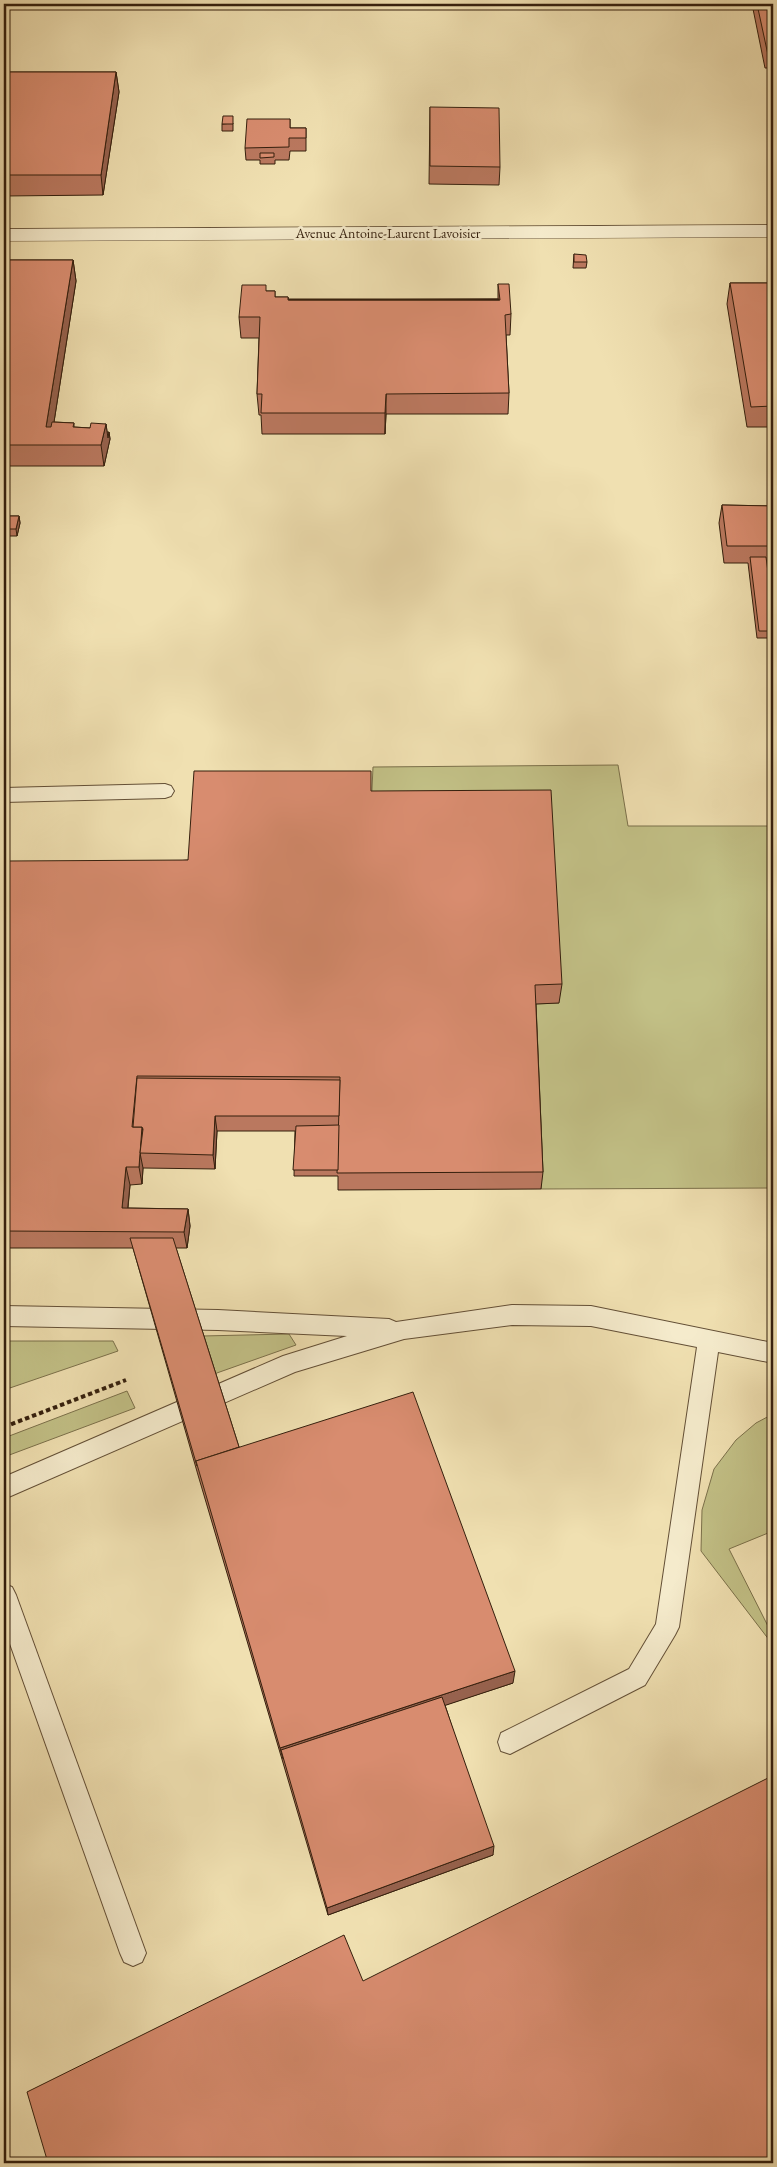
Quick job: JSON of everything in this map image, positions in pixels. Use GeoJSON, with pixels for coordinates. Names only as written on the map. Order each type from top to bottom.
{"type":"FeatureCollection","features":[{"type":"Feature","properties":{"kind":"street","name":"Avenue Antoine-Laurent Lavoisier"},"geometry":{"type":"LineString","coordinates":[[4,235],[773,231]]}},
{"type":"Feature","properties":{"kind":"lane"},"geometry":{"type":"LineString","coordinates":[[4,795],[165,791]]}},
{"type":"Feature","properties":{"kind":"lane"},"geometry":{"type":"LineString","coordinates":[[4,1316],[218,1320],[404,1330]]}},
{"type":"Feature","properties":{"kind":"lane"},"geometry":{"type":"LineString","coordinates":[[4,1488],[292,1363],[404,1330],[512,1316],[591,1316],[773,1353]]}},
{"type":"Feature","properties":{"kind":"lane"},"geometry":{"type":"LineString","coordinates":[[510,1742],[637,1677],[668,1627],[710,1339]]}},
{"type":"Feature","properties":{"kind":"lane"},"geometry":{"type":"LineString","coordinates":[[4,1596],[133,1953]]}},
{"type":"Feature","properties":{"kind":"path"},"geometry":{"type":"LineString","coordinates":[[4,1427],[126,1380]]}},
{"type":"Feature","properties":{"kind":"shaded area"},"geometry":{"type":"Polygon","coordinates":[[[618,765],[628,826],[773,826],[773,1188],[541,1189],[533,1004],[559,1003],[371,811],[373,767],[618,765]]]}},
{"type":"Feature","properties":{"kind":"shaded area"},"geometry":{"type":"Polygon","coordinates":[[[289,1334],[296,1345],[214,1374],[202,1336],[289,1334]]]}},
{"type":"Feature","properties":{"kind":"shaded area"},"geometry":{"type":"Polygon","coordinates":[[[4,1341],[113,1341],[118,1351],[4,1390],[4,1341]]]}},
{"type":"Feature","properties":{"kind":"shaded area"},"geometry":{"type":"Polygon","coordinates":[[[127,1391],[135,1408],[4,1457],[4,1438],[127,1391]]]}},
{"type":"Feature","properties":{"kind":"shaded area"},"geometry":{"type":"Polygon","coordinates":[[[773,1414],[773,1531],[729,1549],[773,1636],[773,1645],[701,1551],[702,1510],[714,1469],[736,1440],[756,1423],[773,1414]]]}},
{"type":"Feature","properties":{"kind":"building"},"geometry":{"type":"Polygon","coordinates":[[[757,4],[773,4],[773,55],[768,55],[757,4]]]}},
{"type":"Feature","properties":{"kind":"building"},"geometry":{"type":"Polygon","coordinates":[[[4,72],[116,72],[101,175],[4,175],[4,72]]]}},
{"type":"Feature","properties":{"kind":"building"},"geometry":{"type":"Polygon","coordinates":[[[430,107],[499,108],[500,167],[430,166],[430,107]]]}},
{"type":"Feature","properties":{"kind":"building"},"geometry":{"type":"Polygon","coordinates":[[[223,116],[233,116],[233,124],[222,124],[223,116]]]}},
{"type":"Feature","properties":{"kind":"building"},"geometry":{"type":"Polygon","coordinates":[[[247,119],[290,119],[290,128],[306,128],[306,138],[289,138],[289,147],[245,148],[247,119]]]}},
{"type":"Feature","properties":{"kind":"building"},"geometry":{"type":"Polygon","coordinates":[[[260,153],[274,153],[274,157],[260,158],[260,153]]]}},
{"type":"Feature","properties":{"kind":"building"},"geometry":{"type":"Polygon","coordinates":[[[574,254],[586,255],[587,262],[574,262],[574,254]]]}},
{"type":"Feature","properties":{"kind":"building"},"geometry":{"type":"Polygon","coordinates":[[[4,260],[73,260],[46,427],[51,427],[52,422],[74,423],[73,427],[90,428],[91,423],[106,424],[101,445],[4,445],[4,260]]]}},
{"type":"Feature","properties":{"kind":"building"},"geometry":{"type":"Polygon","coordinates":[[[730,283],[773,283],[773,406],[751,407],[730,283]]]}},
{"type":"Feature","properties":{"kind":"building"},"geometry":{"type":"Polygon","coordinates":[[[498,284],[509,284],[511,314],[505,315],[509,393],[386,394],[385,413],[261,413],[262,394],[257,394],[260,317],[239,317],[242,285],[266,285],[266,291],[275,291],[275,297],[288,297],[288,300],[500,300],[498,284]]]}},
{"type":"Feature","properties":{"kind":"building"},"geometry":{"type":"Polygon","coordinates":[[[499,299],[499,300],[289,300],[499,299]]]}},
{"type":"Feature","properties":{"kind":"building"},"geometry":{"type":"Polygon","coordinates":[[[722,505],[773,506],[773,583],[768,546],[727,546],[722,505]]]}},
{"type":"Feature","properties":{"kind":"building"},"geometry":{"type":"Polygon","coordinates":[[[4,516],[19,516],[16,529],[4,529],[4,516]]]}},
{"type":"Feature","properties":{"kind":"building"},"geometry":{"type":"Polygon","coordinates":[[[750,557],[766,557],[773,610],[773,631],[759,631],[750,557]]]}},
{"type":"Feature","properties":{"kind":"building"},"geometry":{"type":"Polygon","coordinates":[[[194,771],[371,771],[371,791],[551,790],[562,984],[535,985],[543,1172],[337,1173],[340,1077],[137,1076],[132,1127],[142,1127],[139,1167],[126,1167],[122,1208],[188,1209],[184,1232],[4,1231],[4,877],[6,861],[188,860],[194,771]]]}},
{"type":"Feature","properties":{"kind":"building"},"geometry":{"type":"Polygon","coordinates":[[[137,1078],[340,1080],[339,1116],[215,1116],[213,1155],[140,1153],[143,1129],[142,1127],[133,1127],[137,1078]]]}},
{"type":"Feature","properties":{"kind":"building"},"geometry":{"type":"Polygon","coordinates":[[[339,1125],[338,1170],[293,1170],[296,1126],[339,1125]]]}},
{"type":"Feature","properties":{"kind":"building"},"geometry":{"type":"Polygon","coordinates":[[[130,1238],[173,1238],[239,1447],[196,1461],[197,1466],[130,1238]]]}},
{"type":"Feature","properties":{"kind":"building"},"geometry":{"type":"Polygon","coordinates":[[[413,1392],[515,1671],[280,1748],[196,1461],[413,1392]]]}},
{"type":"Feature","properties":{"kind":"building"},"geometry":{"type":"Polygon","coordinates":[[[442,1697],[494,1846],[327,1908],[281,1750],[442,1697]]]}},
{"type":"Feature","properties":{"kind":"building"},"geometry":{"type":"Polygon","coordinates":[[[772,1776],[773,2163],[48,2163],[27,2092],[344,1935],[363,1981],[772,1776]]]}}]}
